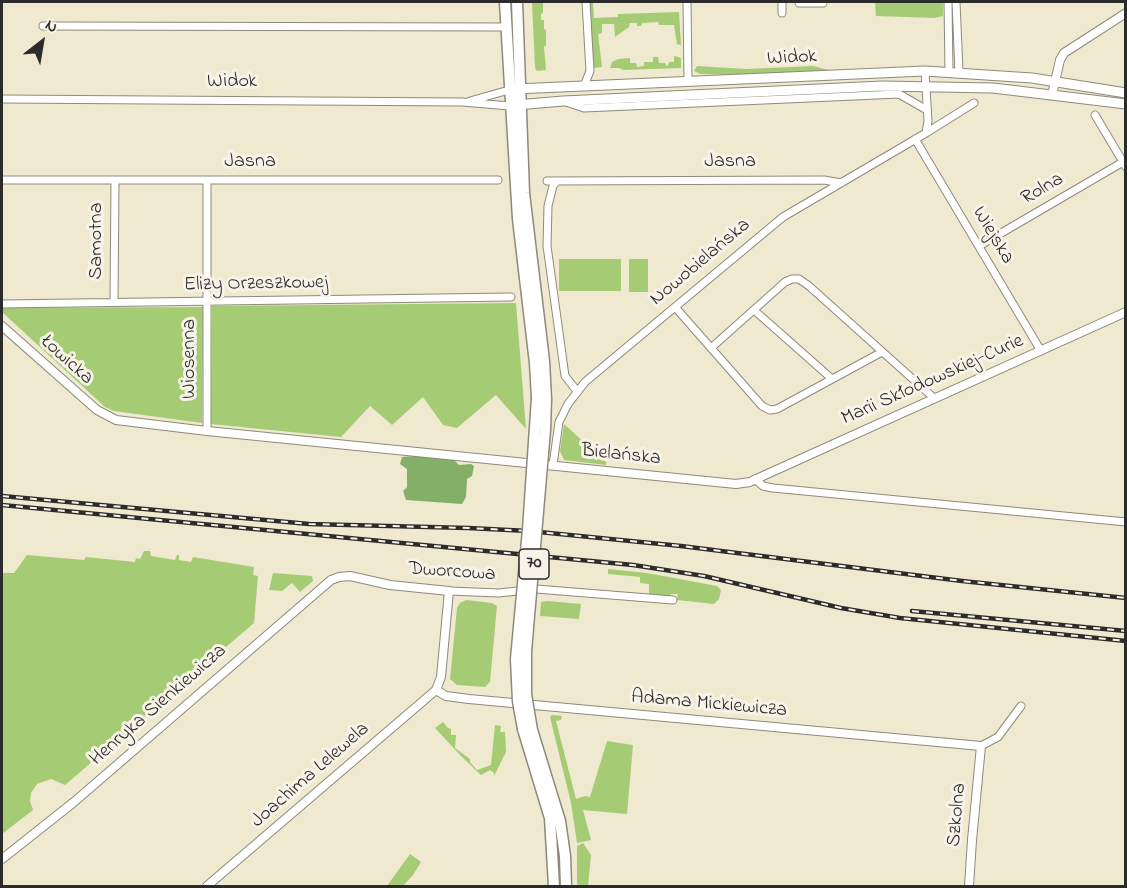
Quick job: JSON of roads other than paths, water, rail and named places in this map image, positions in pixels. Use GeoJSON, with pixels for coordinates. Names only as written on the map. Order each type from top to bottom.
{"type":"FeatureCollection","features":[{"type":"Feature","properties":{"kind":"main road","name":"70"},"geometry":{"type":"LineString","coordinates":[[505,2],[516,105],[518,219],[541,398],[516,659],[518,701],[563,836],[566,886]]}},
{"type":"Feature","properties":{"kind":"main road","name":"70"},"geometry":{"type":"LineString","coordinates":[[515,90],[517,2]]}},
{"type":"Feature","properties":{"kind":"main road","name":"Widok"},"geometry":{"type":"LineString","coordinates":[[515,90],[925,71],[1054,82],[1125,93]]}},
{"type":"Feature","properties":{"kind":"main road","name":"Widok"},"geometry":{"type":"LineString","coordinates":[[516,105],[864,86],[993,88],[1125,104]]}},
{"type":"Feature","properties":{"kind":"main road","name":"70"},"geometry":{"type":"LineString","coordinates":[[550,802],[554,886]]}},
{"type":"Feature","properties":{"kind":"street"},"geometry":{"type":"LineString","coordinates":[[584,86],[591,71],[586,2]]}},
{"type":"Feature","properties":{"kind":"street"},"geometry":{"type":"LineString","coordinates":[[687,2],[688,81]]}},
{"type":"Feature","properties":{"kind":"street"},"geometry":{"type":"LineString","coordinates":[[782,2],[782,13]]}},
{"type":"Feature","properties":{"kind":"street"},"geometry":{"type":"LineString","coordinates":[[799,2],[823,3]]}},
{"type":"Feature","properties":{"kind":"street"},"geometry":{"type":"LineString","coordinates":[[948,2],[954,72]]}},
{"type":"Feature","properties":{"kind":"street"},"geometry":{"type":"LineString","coordinates":[[954,72],[956,2]]}},
{"type":"Feature","properties":{"kind":"street"},"geometry":{"type":"LineString","coordinates":[[1052,95],[1060,60],[1067,50],[1125,13]]}},
{"type":"Feature","properties":{"kind":"street"},"geometry":{"type":"LineString","coordinates":[[43,26],[506,27]]}},
{"type":"Feature","properties":{"kind":"street"},"geometry":{"type":"LineString","coordinates":[[925,71],[926,133]]}},
{"type":"Feature","properties":{"kind":"street","name":"Widok"},"geometry":{"type":"LineString","coordinates":[[462,102],[515,90]]}},
{"type":"Feature","properties":{"kind":"street","name":"Widok"},"geometry":{"type":"LineString","coordinates":[[563,101],[584,108],[899,94],[927,110]]}},
{"type":"Feature","properties":{"kind":"street","name":"Widok"},"geometry":{"type":"LineString","coordinates":[[2,99],[462,102],[516,105]]}},
{"type":"Feature","properties":{"kind":"street","name":"Nowobielańska"},"geometry":{"type":"LineString","coordinates":[[552,465],[559,422],[577,391],[783,217],[974,103]]}},
{"type":"Feature","properties":{"kind":"street"},"geometry":{"type":"LineString","coordinates":[[1095,115],[1124,165]]}},
{"type":"Feature","properties":{"kind":"street","name":"Wiejska"},"geometry":{"type":"LineString","coordinates":[[915,139],[1041,351]]}},
{"type":"Feature","properties":{"kind":"street","name":"Rolna"},"geometry":{"type":"LineString","coordinates":[[979,246],[1124,165]]}},
{"type":"Feature","properties":{"kind":"street","name":"Jasna"},"geometry":{"type":"LineString","coordinates":[[2,180],[498,180]]}},
{"type":"Feature","properties":{"kind":"street","name":"Samotna"},"geometry":{"type":"LineString","coordinates":[[114,302],[115,180]]}},
{"type":"Feature","properties":{"kind":"street","name":"Wiosenna"},"geometry":{"type":"LineString","coordinates":[[207,180],[207,431]]}},
{"type":"Feature","properties":{"kind":"street","name":"Jasna"},"geometry":{"type":"LineString","coordinates":[[547,181],[824,180],[841,183]]}},
{"type":"Feature","properties":{"kind":"street"},"geometry":{"type":"LineString","coordinates":[[557,181],[553,186],[548,206],[548,246],[566,376],[577,391]]}},
{"type":"Feature","properties":{"kind":"street"},"geometry":{"type":"LineString","coordinates":[[711,348],[785,282],[799,279],[934,398]]}},
{"type":"Feature","properties":{"kind":"street","name":"Elizy Orzeszkowej"},"geometry":{"type":"LineString","coordinates":[[2,304],[511,297]]}},
{"type":"Feature","properties":{"kind":"street"},"geometry":{"type":"LineString","coordinates":[[675,307],[762,406],[770,410],[777,409],[882,352]]}},
{"type":"Feature","properties":{"kind":"street"},"geometry":{"type":"LineString","coordinates":[[754,310],[832,379]]}},
{"type":"Feature","properties":{"kind":"street","name":"Marii Skłodowskiej-Curie"},"geometry":{"type":"LineString","coordinates":[[755,479],[1125,312]]}},
{"type":"Feature","properties":{"kind":"street","name":"Łowicka"},"geometry":{"type":"LineString","coordinates":[[2,326],[97,410],[110,418]]}},
{"type":"Feature","properties":{"kind":"street","name":"Bielańska"},"geometry":{"type":"LineString","coordinates":[[110,418],[207,431],[736,484],[755,479],[763,486],[773,488],[1125,522]]}},
{"type":"Feature","properties":{"kind":"street","name":"Dworcowa"},"geometry":{"type":"LineString","coordinates":[[337,578],[350,576],[390,585],[449,591],[501,593],[536,589],[673,600]]}},
{"type":"Feature","properties":{"kind":"street","name":"Henryka Sienkiewicza"},"geometry":{"type":"LineString","coordinates":[[2,859],[74,802],[319,590],[337,578]]}},
{"type":"Feature","properties":{"kind":"street"},"geometry":{"type":"LineString","coordinates":[[435,690],[440,680],[449,591]]}},
{"type":"Feature","properties":{"kind":"street","name":"Adama Mickiewicza"},"geometry":{"type":"LineString","coordinates":[[435,690],[446,696],[469,699],[981,746]]}},
{"type":"Feature","properties":{"kind":"street","name":"Joachima Lelewela"},"geometry":{"type":"LineString","coordinates":[[211,885],[435,690]]}},
{"type":"Feature","properties":{"kind":"street"},"geometry":{"type":"LineString","coordinates":[[981,746],[998,737],[1021,706]]}},
{"type":"Feature","properties":{"kind":"street","name":"Szkolna"},"geometry":{"type":"LineString","coordinates":[[969,886],[981,746]]}},
{"type":"Feature","properties":{"kind":"railway"},"geometry":{"type":"LineString","coordinates":[[2,496],[309,524],[529,531],[681,546],[962,581],[1126,598]]}},
{"type":"Feature","properties":{"kind":"railway"},"geometry":{"type":"LineString","coordinates":[[2,505],[633,565],[704,576],[841,608],[900,618],[1126,641]]}},
{"type":"Feature","properties":{"kind":"railway"},"geometry":{"type":"LineString","coordinates":[[912,611],[1126,631]]}}]}
